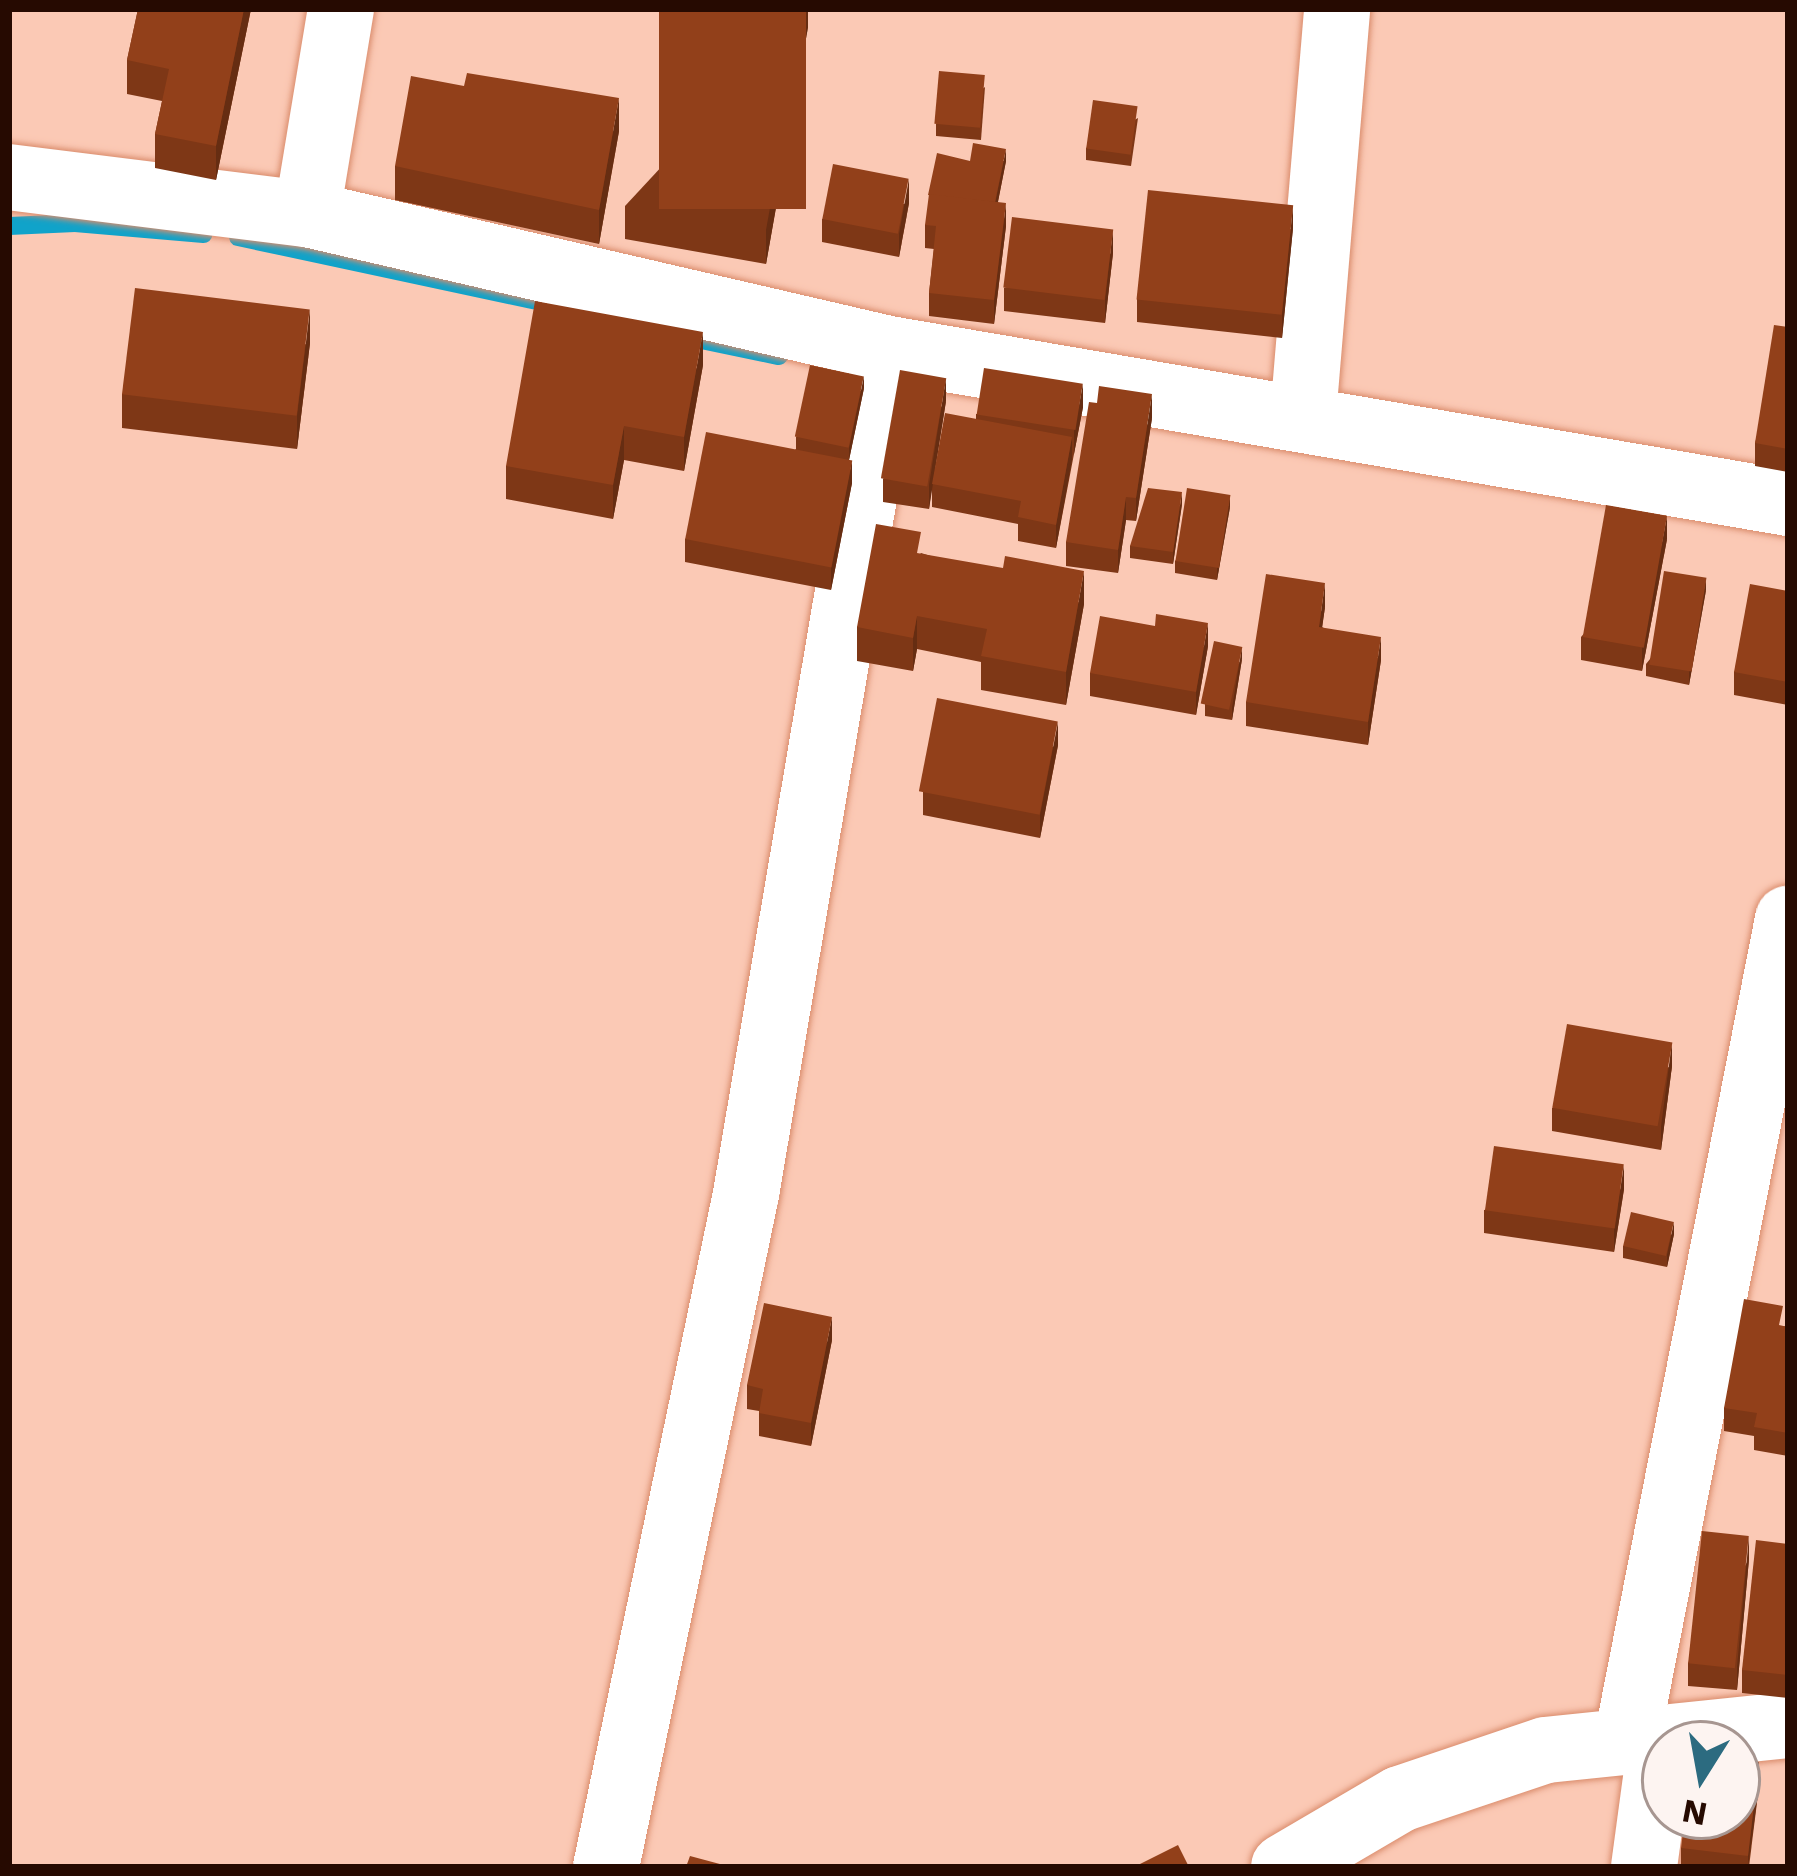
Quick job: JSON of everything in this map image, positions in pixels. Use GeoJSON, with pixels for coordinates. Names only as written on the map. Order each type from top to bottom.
{"type":"FeatureCollection","features":[{"type":"Feature","properties":{"kind":"street"},"geometry":{"type":"LineString","coordinates":[[307,214],[341,9]]}},
{"type":"Feature","properties":{"kind":"street"},"geometry":{"type":"LineString","coordinates":[[1304,416],[1337,9]]}},
{"type":"Feature","properties":{"kind":"street"},"geometry":{"type":"LineString","coordinates":[[9,177],[307,214],[890,349],[1788,502]]}},
{"type":"Feature","properties":{"kind":"street"},"geometry":{"type":"LineString","coordinates":[[606,1867],[746,1194],[890,349]]}},
{"type":"Feature","properties":{"kind":"street"},"geometry":{"type":"LineString","coordinates":[[1648,1720],[1788,920]]}},
{"type":"Feature","properties":{"kind":"street"},"geometry":{"type":"LineString","coordinates":[[1284,1867],[1400,1799],[1546,1750],[1641,1740]]}},
{"type":"Feature","properties":{"kind":"building"},"geometry":{"type":"Polygon","coordinates":[[[138,9],[244,9],[216,146],[155,134],[169,69],[127,60],[138,9]]]}},
{"type":"Feature","properties":{"kind":"building"},"geometry":{"type":"Polygon","coordinates":[[[659,9],[806,9],[806,209],[659,209],[659,9]]]}},
{"type":"Feature","properties":{"kind":"building"},"geometry":{"type":"Polygon","coordinates":[[[939,71],[985,75],[980,128],[934,124],[939,71]]]}},
{"type":"Feature","properties":{"kind":"building"},"geometry":{"type":"Polygon","coordinates":[[[467,73],[619,98],[599,210],[395,166],[411,76],[464,86],[467,73]]]}},
{"type":"Feature","properties":{"kind":"building"},"geometry":{"type":"Polygon","coordinates":[[[1093,100],[1138,106],[1131,155],[1086,149],[1093,100]]]}},
{"type":"Feature","properties":{"kind":"building"},"geometry":{"type":"Polygon","coordinates":[[[973,143],[1006,149],[995,202],[928,195],[937,153],[970,161],[973,143]]]}},
{"type":"Feature","properties":{"kind":"building"},"geometry":{"type":"Polygon","coordinates":[[[833,164],[909,179],[898,234],[822,219],[833,164]]]}},
{"type":"Feature","properties":{"kind":"building"},"geometry":{"type":"Polygon","coordinates":[[[1148,190],[1293,205],[1282,315],[1137,299],[1148,190]]]}},
{"type":"Feature","properties":{"kind":"building"},"geometry":{"type":"Polygon","coordinates":[[[929,194],[1006,203],[994,300],[929,293],[936,226],[925,225],[929,194]]]}},
{"type":"Feature","properties":{"kind":"building"},"geometry":{"type":"Polygon","coordinates":[[[1012,217],[1113,229],[1105,300],[1003,287],[1012,217]]]}},
{"type":"Feature","properties":{"kind":"building"},"geometry":{"type":"Polygon","coordinates":[[[135,288],[310,309],[297,416],[122,394],[135,288]]]}},
{"type":"Feature","properties":{"kind":"building"},"geometry":{"type":"Polygon","coordinates":[[[535,301],[703,332],[684,437],[624,426],[613,485],[506,466],[535,301]]]}},
{"type":"Feature","properties":{"kind":"building"},"geometry":{"type":"Polygon","coordinates":[[[1774,325],[1788,327],[1788,449],[1755,443],[1774,325]]]}},
{"type":"Feature","properties":{"kind":"building"},"geometry":{"type":"Polygon","coordinates":[[[810,365],[864,376],[849,448],[795,436],[810,365]]]}},
{"type":"Feature","properties":{"kind":"building"},"geometry":{"type":"Polygon","coordinates":[[[984,368],[1083,384],[1075,430],[977,414],[984,368]]]}},
{"type":"Feature","properties":{"kind":"building"},"geometry":{"type":"Polygon","coordinates":[[[900,370],[946,378],[927,486],[881,478],[900,370]]]}},
{"type":"Feature","properties":{"kind":"building"},"geometry":{"type":"Polygon","coordinates":[[[1099,386],[1152,394],[1136,498],[1126,497],[1118,550],[1066,542],[1089,402],[1097,403],[1099,386]]]}},
{"type":"Feature","properties":{"kind":"building"},"geometry":{"type":"Polygon","coordinates":[[[945,413],[1072,437],[1056,525],[1018,517],[1021,501],[932,484],[945,413]]]}},
{"type":"Feature","properties":{"kind":"building"},"geometry":{"type":"Polygon","coordinates":[[[706,432],[852,460],[831,567],[685,539],[706,432]]]}},
{"type":"Feature","properties":{"kind":"building"},"geometry":{"type":"Polygon","coordinates":[[[1148,488],[1182,492],[1173,552],[1130,546],[1148,488]]]}},
{"type":"Feature","properties":{"kind":"building"},"geometry":{"type":"Polygon","coordinates":[[[1187,488],[1230,495],[1219,568],[1175,561],[1187,488]]]}},
{"type":"Feature","properties":{"kind":"building"},"geometry":{"type":"Polygon","coordinates":[[[1606,505],[1667,516],[1644,648],[1583,637],[1606,505]]]}},
{"type":"Feature","properties":{"kind":"building"},"geometry":{"type":"Polygon","coordinates":[[[876,524],[921,532],[917,553],[1003,568],[1005,556],[1084,571],[1066,672],[981,656],[987,629],[917,616],[913,638],[857,627],[876,524]]]}},
{"type":"Feature","properties":{"kind":"building"},"geometry":{"type":"Polygon","coordinates":[[[1664,571],[1706,578],[1692,672],[1649,665],[1664,571]]]}},
{"type":"Feature","properties":{"kind":"building"},"geometry":{"type":"Polygon","coordinates":[[[1266,574],[1325,583],[1319,627],[1381,637],[1368,722],[1246,702],[1266,574]]]}},
{"type":"Feature","properties":{"kind":"building"},"geometry":{"type":"Polygon","coordinates":[[[1750,584],[1788,591],[1788,682],[1734,672],[1750,584]]]}},
{"type":"Feature","properties":{"kind":"building"},"geometry":{"type":"Polygon","coordinates":[[[1156,614],[1208,623],[1196,692],[1090,673],[1100,616],[1155,626],[1156,614]]]}},
{"type":"Feature","properties":{"kind":"building"},"geometry":{"type":"Polygon","coordinates":[[[1214,641],[1242,647],[1229,710],[1201,704],[1214,641]]]}},
{"type":"Feature","properties":{"kind":"building"},"geometry":{"type":"Polygon","coordinates":[[[937,698],[1058,721],[1040,815],[919,791],[937,698]]]}},
{"type":"Feature","properties":{"kind":"building"},"geometry":{"type":"Polygon","coordinates":[[[1567,1024],[1672,1043],[1658,1126],[1552,1108],[1567,1024]]]}},
{"type":"Feature","properties":{"kind":"building"},"geometry":{"type":"Polygon","coordinates":[[[1494,1146],[1624,1164],[1615,1229],[1485,1210],[1494,1146]]]}},
{"type":"Feature","properties":{"kind":"building"},"geometry":{"type":"Polygon","coordinates":[[[1631,1212],[1674,1222],[1666,1256],[1623,1246],[1631,1212]]]}},
{"type":"Feature","properties":{"kind":"building"},"geometry":{"type":"Polygon","coordinates":[[[1744,1299],[1783,1306],[1779,1325],[1788,1327],[1788,1433],[1754,1427],[1757,1413],[1724,1408],[1744,1299]]]}},
{"type":"Feature","properties":{"kind":"building"},"geometry":{"type":"Polygon","coordinates":[[[764,1303],[832,1317],[811,1423],[759,1413],[763,1389],[747,1385],[764,1303]]]}},
{"type":"Feature","properties":{"kind":"building"},"geometry":{"type":"Polygon","coordinates":[[[1702,1531],[1749,1536],[1735,1668],[1688,1663],[1702,1531]]]}},
{"type":"Feature","properties":{"kind":"building"},"geometry":{"type":"Polygon","coordinates":[[[1756,1540],[1788,1544],[1788,1675],[1742,1670],[1756,1540]]]}},
{"type":"Feature","properties":{"kind":"building"},"geometry":{"type":"Polygon","coordinates":[[[1682,1840],[1750,1840],[1748,1856],[1681,1848],[1682,1840]]]}},
{"type":"Feature","properties":{"kind":"building"},"geometry":{"type":"Polygon","coordinates":[[[1178,1845],[1189,1867],[1134,1867],[1178,1845]]]}},
{"type":"Feature","properties":{"kind":"building"},"geometry":{"type":"Polygon","coordinates":[[[690,1856],[731,1867],[686,1867],[690,1856]]]}},
{"type":"Feature","properties":{"kind":"waterway"},"geometry":{"type":"LineString","coordinates":[[9,226],[75,223],[204,234]]}},
{"type":"Feature","properties":{"kind":"waterway"},"geometry":{"type":"LineString","coordinates":[[238,237],[533,300]]}},
{"type":"Feature","properties":{"kind":"waterway"},"geometry":{"type":"LineString","coordinates":[[682,336],[779,356]]}}]}
